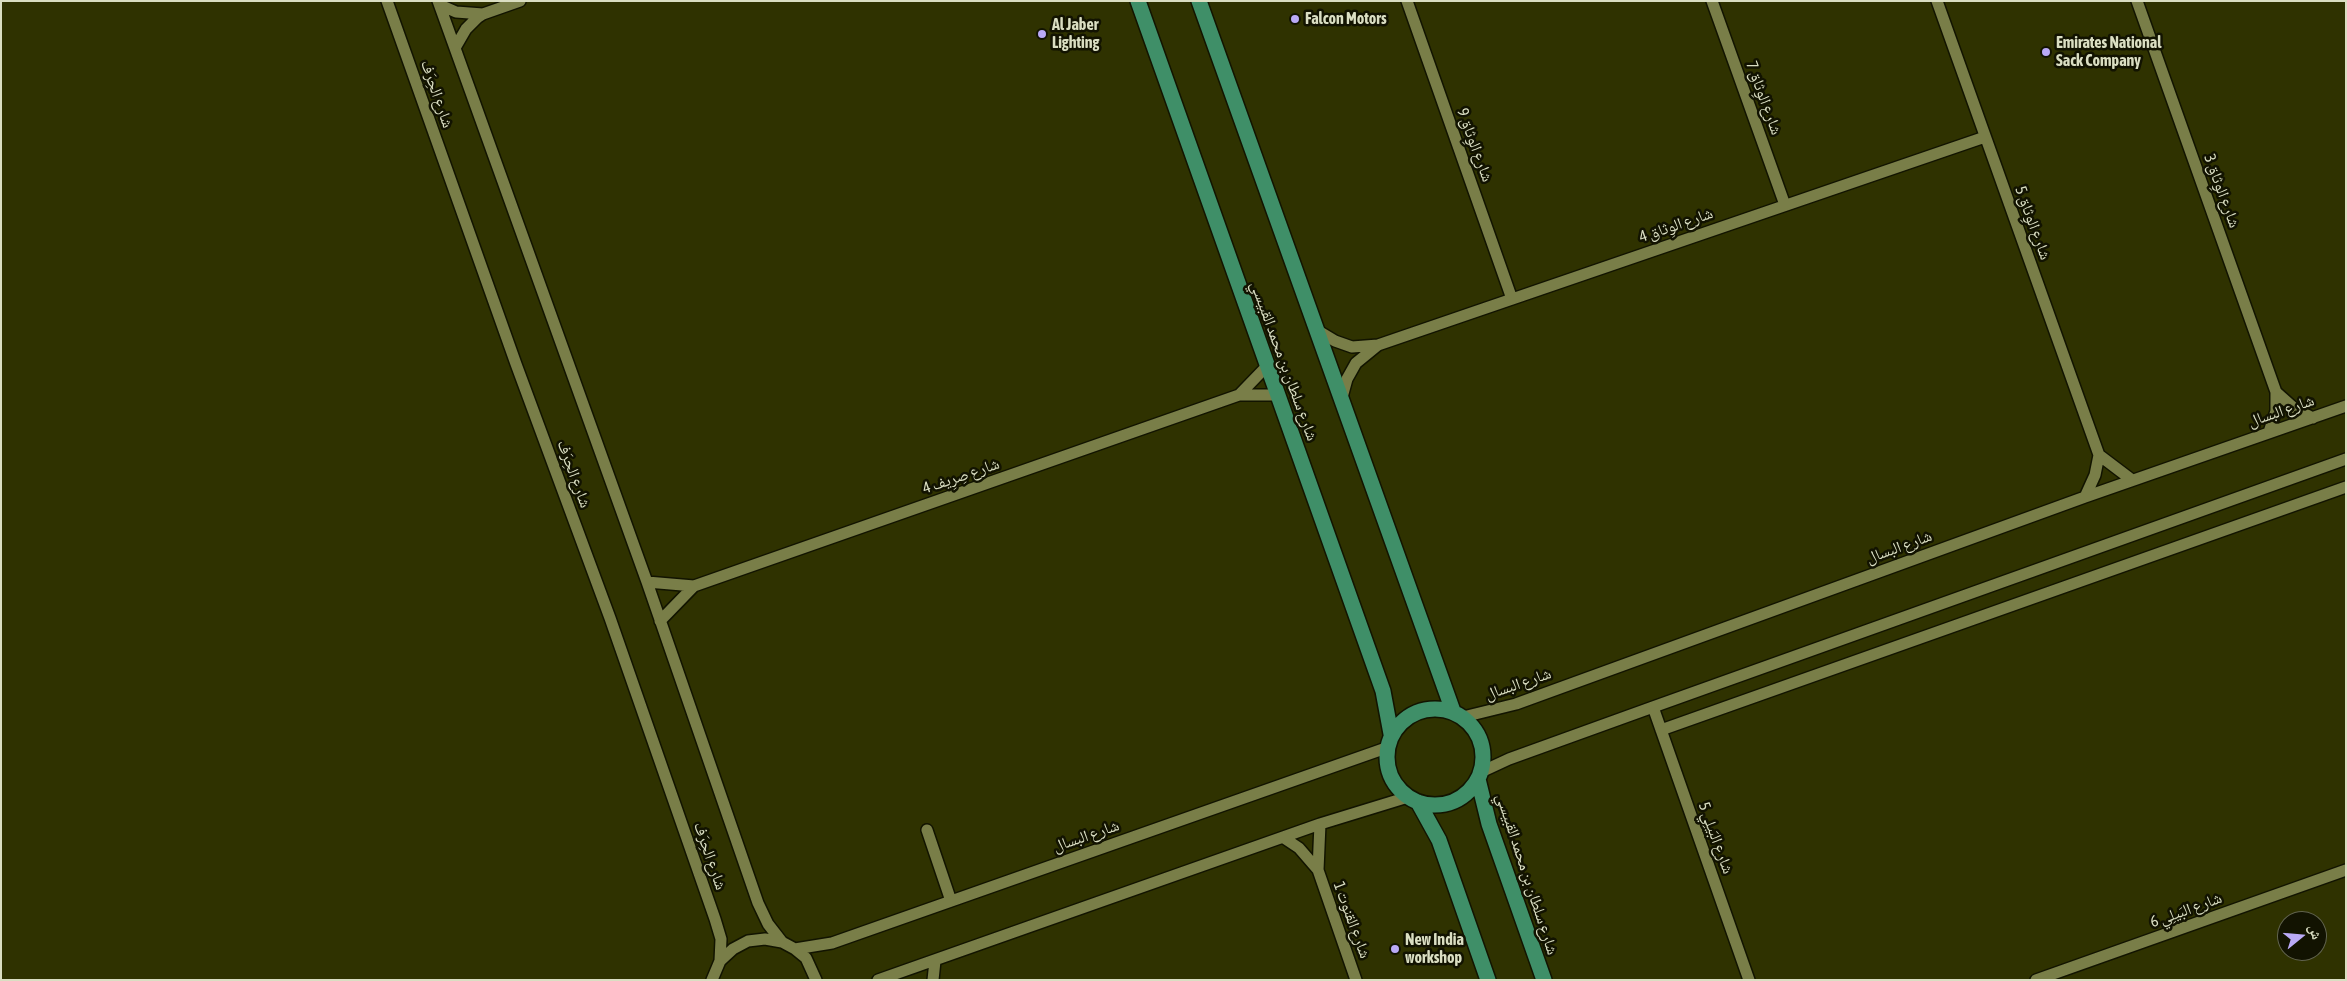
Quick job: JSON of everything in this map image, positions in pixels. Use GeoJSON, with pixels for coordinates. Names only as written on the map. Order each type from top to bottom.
{"type":"FeatureCollection","features":[{"type":"Feature","properties":{"kind":"main road","name":"شارع سلطان بن محمد القبيسي"},"geometry":{"type":"LineString","coordinates":[[1138,1],[1383,691],[1389,741]]}},
{"type":"Feature","properties":{"kind":"main road"},"geometry":{"type":"LineString","coordinates":[[1199,1],[1341,401],[1458,714]]}},
{"type":"Feature","properties":{"kind":"main road"},"geometry":{"type":"LineString","coordinates":[[1413,800],[1442,805],[1454,802],[1465,795],[1479,776],[1483,751],[1480,738],[1473,726],[1458,714],[1435,708],[1418,711],[1402,720],[1389,741],[1386,763],[1391,778],[1399,790],[1413,800],[1439,840],[1488,980]]}},
{"type":"Feature","properties":{"kind":"main road","name":"شارع سلطان بن محمد القبيسي"},"geometry":{"type":"LineString","coordinates":[[1479,776],[1489,824],[1544,980]]}},
{"type":"Feature","properties":{"kind":"street","name":"شارع الحِرَف"},"geometry":{"type":"LineString","coordinates":[[387,1],[516,364],[610,618],[705,891],[721,939],[720,961]]}},
{"type":"Feature","properties":{"kind":"street"},"geometry":{"type":"LineString","coordinates":[[455,48],[466,29],[483,14],[520,1]]}},
{"type":"Feature","properties":{"kind":"street","name":"شارع الوِثاق 9"},"geometry":{"type":"LineString","coordinates":[[1407,1],[1512,299]]}},
{"type":"Feature","properties":{"kind":"street","name":"شارع الوِثاق 7"},"geometry":{"type":"LineString","coordinates":[[1712,1],[1785,205]]}},
{"type":"Feature","properties":{"kind":"street","name":"شارع الوِثاق 5"},"geometry":{"type":"LineString","coordinates":[[1937,1],[2100,455]]}},
{"type":"Feature","properties":{"kind":"street","name":"شارع الوِثاق 3"},"geometry":{"type":"LineString","coordinates":[[2137,1],[2276,392],[2276,411],[2269,432]]}},
{"type":"Feature","properties":{"kind":"street","name":"شارع الحِرَف"},"geometry":{"type":"LineString","coordinates":[[439,3],[647,582],[758,903],[768,924],[782,942]]}},
{"type":"Feature","properties":{"kind":"street"},"geometry":{"type":"LineString","coordinates":[[439,3],[456,12],[483,14]]}},
{"type":"Feature","properties":{"kind":"street","name":"شارع الوِثاق 4"},"geometry":{"type":"LineString","coordinates":[[1315,329],[1335,341],[1352,347],[1378,345],[1985,137]]}},
{"type":"Feature","properties":{"kind":"street","name":"شارع الوِثاق 4"},"geometry":{"type":"LineString","coordinates":[[1341,401],[1347,379],[1356,363],[1378,345]]}},
{"type":"Feature","properties":{"kind":"street","name":"شارع صِرِيف 4"},"geometry":{"type":"LineString","coordinates":[[1239,394],[1267,366]]}},
{"type":"Feature","properties":{"kind":"street","name":"شارع الوِثاق 3"},"geometry":{"type":"LineString","coordinates":[[2276,392],[2294,408],[2313,418]]}},
{"type":"Feature","properties":{"kind":"street","name":"شارع صِرِيف 4"},"geometry":{"type":"LineString","coordinates":[[647,582],[669,586],[694,586],[1239,394],[1277,395]]}},
{"type":"Feature","properties":{"kind":"street","name":"شارع البسال"},"geometry":{"type":"LineString","coordinates":[[1458,714],[1516,704],[2132,480],[2346,406]]}},
{"type":"Feature","properties":{"kind":"street"},"geometry":{"type":"LineString","coordinates":[[2085,497],[2095,475],[2100,455],[2132,480]]}},
{"type":"Feature","properties":{"kind":"street"},"geometry":{"type":"LineString","coordinates":[[1479,776],[1510,759],[2346,459]]}},
{"type":"Feature","properties":{"kind":"street"},"geometry":{"type":"LineString","coordinates":[[1661,730],[2346,487]]}},
{"type":"Feature","properties":{"kind":"street","name":"شارع صِرِيف 4"},"geometry":{"type":"LineString","coordinates":[[660,620],[694,586]]}},
{"type":"Feature","properties":{"kind":"street","name":"شارع البَيلِي 5"},"geometry":{"type":"LineString","coordinates":[[1653,707],[1750,980]]}},
{"type":"Feature","properties":{"kind":"street","name":"شارع البسال"},"geometry":{"type":"LineString","coordinates":[[795,949],[832,943],[1389,741]]}},
{"type":"Feature","properties":{"kind":"street"},"geometry":{"type":"LineString","coordinates":[[878,980],[1320,824],[1413,800]]}},
{"type":"Feature","properties":{"kind":"street","name":"شارع القنوت 1"},"geometry":{"type":"LineString","coordinates":[[1320,824],[1318,870],[1356,980]]}},
{"type":"Feature","properties":{"kind":"street"},"geometry":{"type":"LineString","coordinates":[[927,830],[951,901]]}},
{"type":"Feature","properties":{"kind":"street","name":"شارع القنوت 1"},"geometry":{"type":"LineString","coordinates":[[1284,838],[1299,848],[1318,870]]}},
{"type":"Feature","properties":{"kind":"street","name":"شارع البَيلِي 6"},"geometry":{"type":"LineString","coordinates":[[2036,980],[2346,870]]}},
{"type":"Feature","properties":{"kind":"street"},"geometry":{"type":"LineString","coordinates":[[712,980],[720,961],[733,949],[748,941],[765,939],[782,942],[795,949],[806,958],[816,980]]}},
{"type":"Feature","properties":{"kind":"street"},"geometry":{"type":"LineString","coordinates":[[933,980],[935,960]]}},
{"type":"Feature","properties":{"kind":"street"},"geometry":{"type":"LineString","coordinates":[[894,974],[905,980]]}},
{"type":"Feature","properties":{"kind":"shaded area"},"geometry":{"type":"Polygon","coordinates":[[[1,1],[2346,1],[2346,980],[1,980],[1,1]]]}},
{"type":"Feature","properties":{"kind":"place","name":"Falcon Motors"},"geometry":{"type":"Point","coordinates":[1295,19]}},
{"type":"Feature","properties":{"kind":"place","name":"Al Jaber Lighting"},"geometry":{"type":"Point","coordinates":[1042,34]}},
{"type":"Feature","properties":{"kind":"place","name":"Emirates National Sack Company"},"geometry":{"type":"Point","coordinates":[2046,52]}},
{"type":"Feature","properties":{"kind":"place","name":"New India workshop"},"geometry":{"type":"Point","coordinates":[1395,949]}}]}
